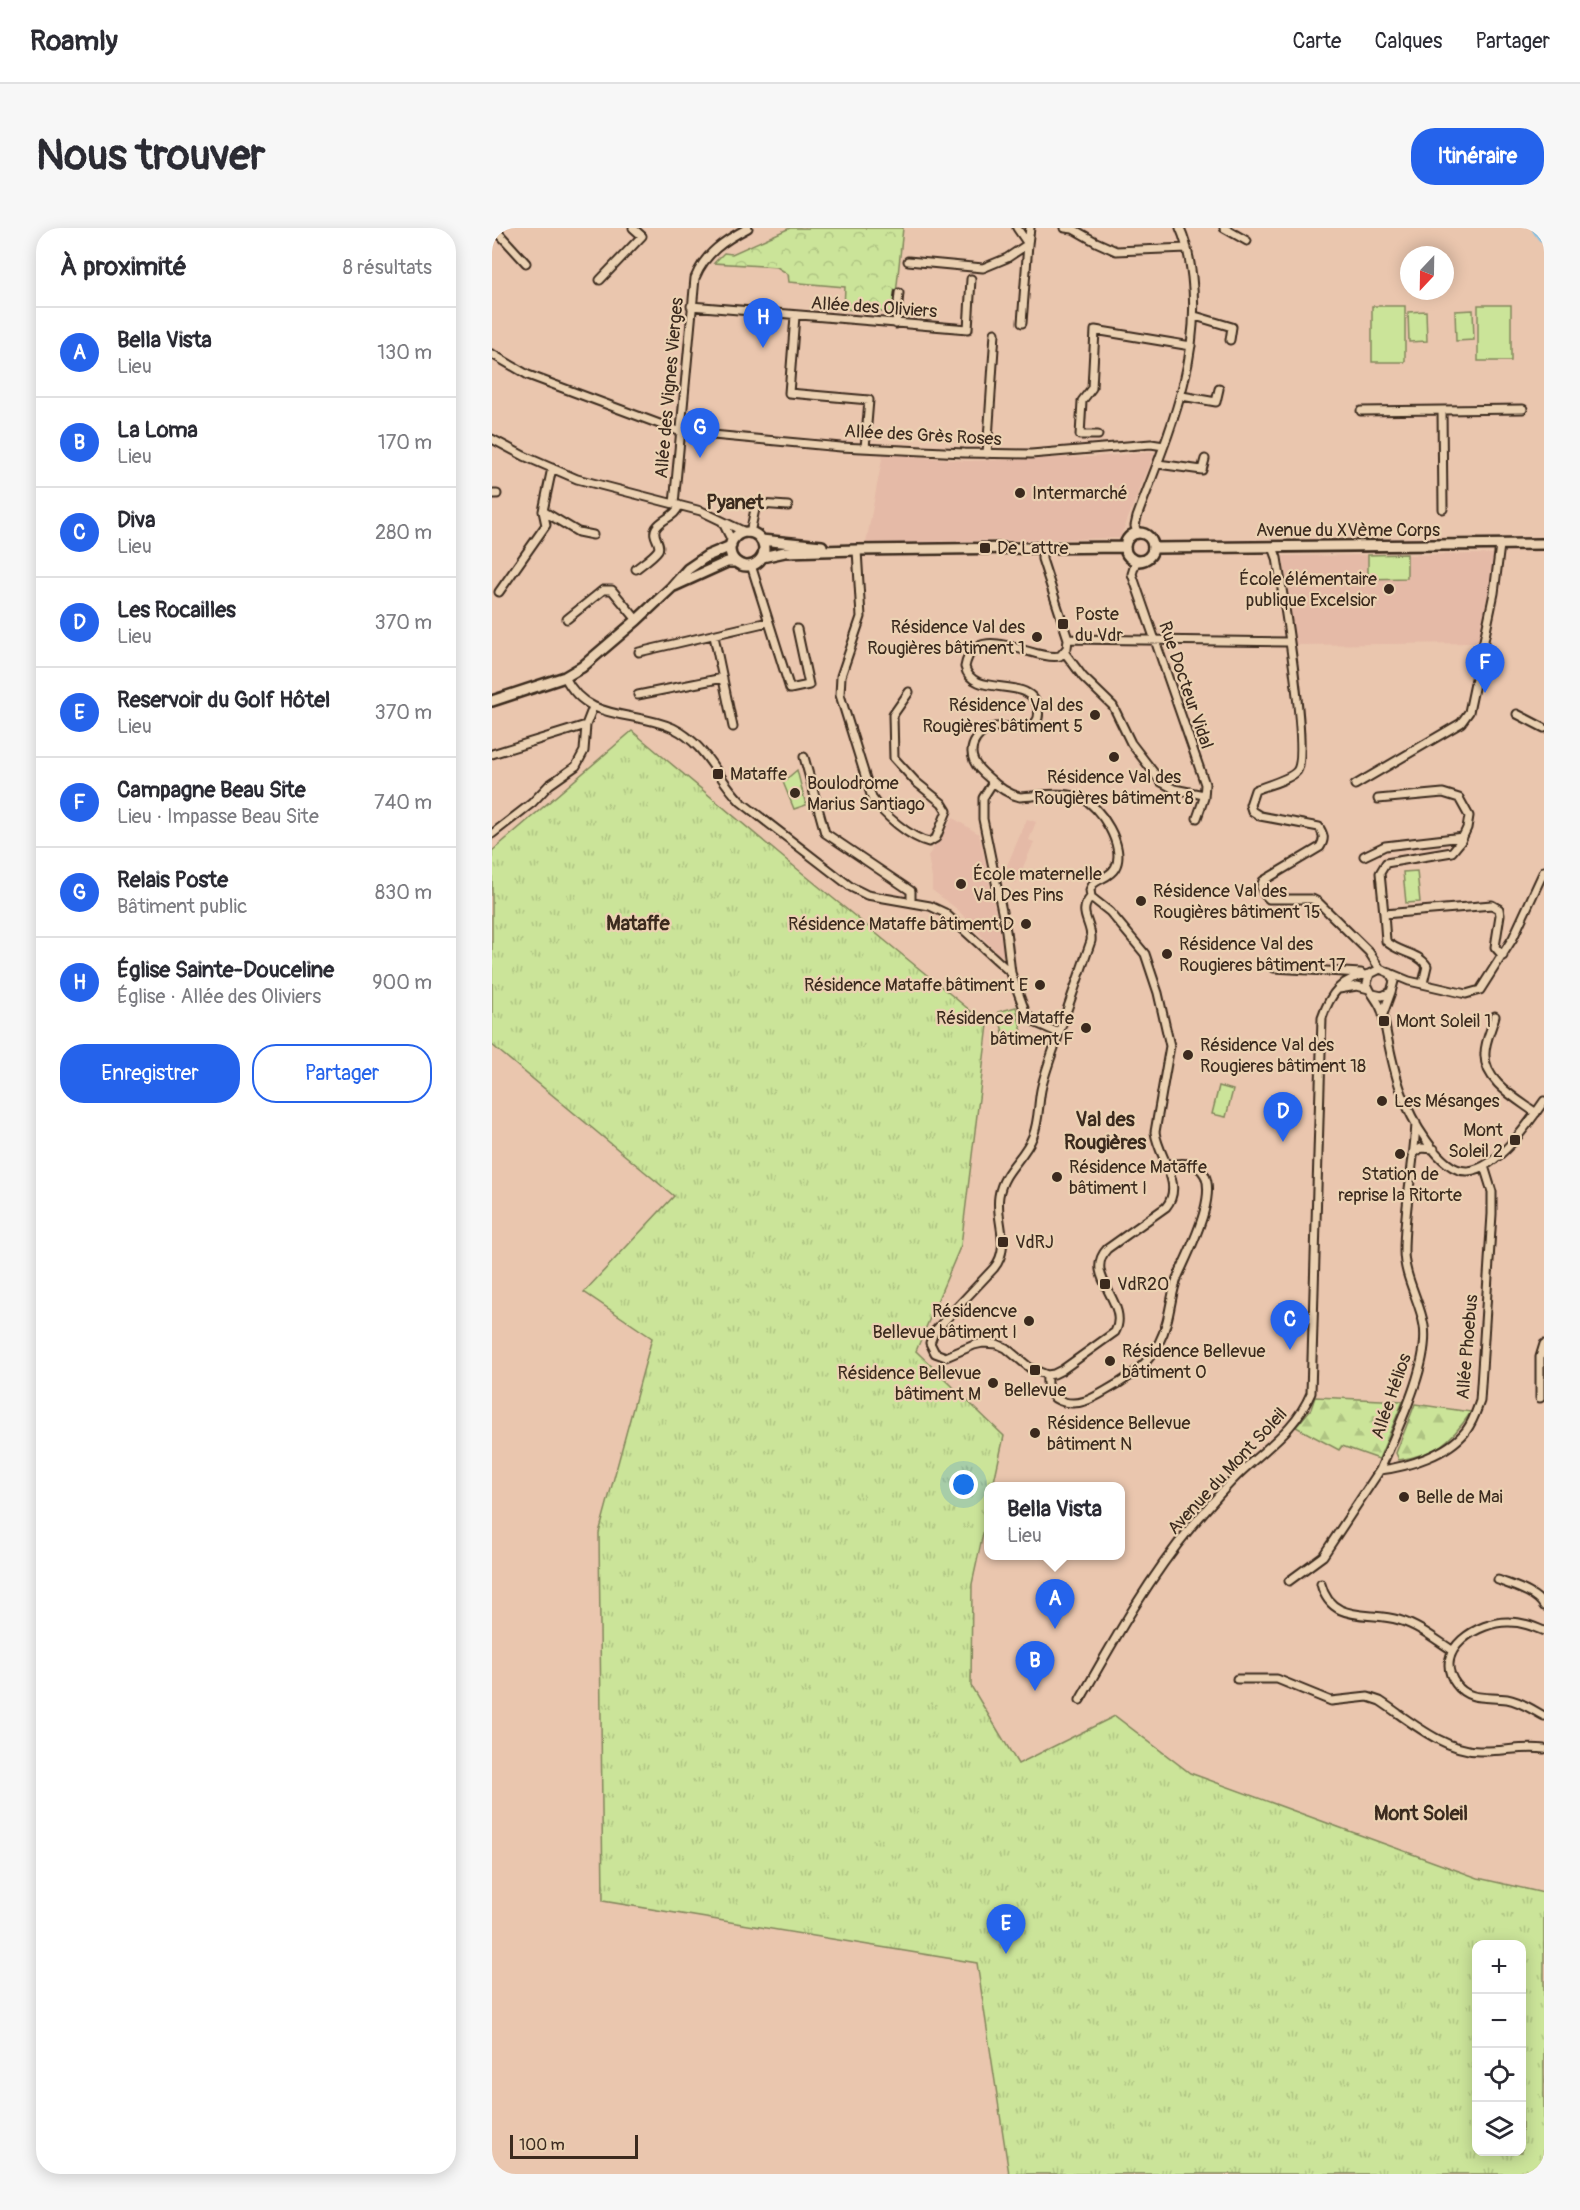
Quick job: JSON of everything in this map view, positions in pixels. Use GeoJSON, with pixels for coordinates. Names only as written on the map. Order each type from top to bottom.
{"type":"FeatureCollection","features":[{"type":"Feature","properties":{"kind":"main road"},"geometry":{"type":"LineString","coordinates":[[492,701],[565,677],[599,654],[672,587],[688,569],[731,543],[736,536],[748,533],[760,540],[857,550]]}},
{"type":"Feature","properties":{"kind":"main road"},"geometry":{"type":"LineString","coordinates":[[1137,533],[1142,533],[1149,538],[1153,548],[1149,558],[1136,561],[1128,556],[1125,547],[1129,538],[1137,533]]}},
{"type":"Feature","properties":{"kind":"main road"},"geometry":{"type":"LineString","coordinates":[[760,540],[764,550],[762,556]]}},
{"type":"Feature","properties":{"kind":"main road"},"geometry":{"type":"LineString","coordinates":[[731,543],[732,557],[736,562]]}},
{"type":"Feature","properties":{"kind":"main road","name":"Avenue du XVème Corps"},"geometry":{"type":"LineString","coordinates":[[1153,548],[1544,544]]}},
{"type":"Feature","properties":{"kind":"main road"},"geometry":{"type":"LineString","coordinates":[[672,587],[727,561],[746,566],[751,565],[762,556],[784,552],[1125,547]]}},
{"type":"Feature","properties":{"kind":"street"},"geometry":{"type":"LineString","coordinates":[[494,228],[526,263]]}},
{"type":"Feature","properties":{"kind":"street"},"geometry":{"type":"LineString","coordinates":[[600,280],[642,236],[633,228]]}},
{"type":"Feature","properties":{"kind":"street","name":"Allée des Vignes Vierges"},"geometry":{"type":"LineString","coordinates":[[676,504],[695,278],[703,262],[719,246],[748,228]]}},
{"type":"Feature","properties":{"kind":"street"},"geometry":{"type":"LineString","coordinates":[[1017,228],[1028,244]]}},
{"type":"Feature","properties":{"kind":"street"},"geometry":{"type":"LineString","coordinates":[[1022,323],[1030,228]]}},
{"type":"Feature","properties":{"kind":"street"},"geometry":{"type":"LineString","coordinates":[[1065,228],[1073,229],[1116,251],[1187,248]]}},
{"type":"Feature","properties":{"kind":"street"},"geometry":{"type":"LineString","coordinates":[[1224,228],[1246,241]]}},
{"type":"Feature","properties":{"kind":"street"},"geometry":{"type":"LineString","coordinates":[[1137,533],[1135,526],[1137,517],[1182,396],[1191,346],[1195,316],[1184,230]]}},
{"type":"Feature","properties":{"kind":"street"},"geometry":{"type":"LineString","coordinates":[[908,261],[983,268],[1006,258],[1028,244]]}},
{"type":"Feature","properties":{"kind":"street","name":"Allée des Oliviers"},"geometry":{"type":"LineString","coordinates":[[691,306],[968,329],[971,279]]}},
{"type":"Feature","properties":{"kind":"street"},"geometry":{"type":"LineString","coordinates":[[896,324],[899,293]]}},
{"type":"Feature","properties":{"kind":"street"},"geometry":{"type":"LineString","coordinates":[[795,316],[789,393],[868,400],[865,448]]}},
{"type":"Feature","properties":{"kind":"street"},"geometry":{"type":"LineString","coordinates":[[1195,316],[1233,327],[1230,340]]}},
{"type":"Feature","properties":{"kind":"street"},"geometry":{"type":"LineString","coordinates":[[1098,435],[1080,435],[1082,401],[1092,388],[1095,330],[1191,346]]}},
{"type":"Feature","properties":{"kind":"street"},"geometry":{"type":"LineString","coordinates":[[987,454],[995,333]]}},
{"type":"Feature","properties":{"kind":"street","name":"Allée des Grès Roses"},"geometry":{"type":"LineString","coordinates":[[492,354],[528,375],[681,432],[865,448],[987,454],[1031,454],[1150,444],[1164,446]]}},
{"type":"Feature","properties":{"kind":"street"},"geometry":{"type":"LineString","coordinates":[[1182,396],[1216,402],[1219,389]]}},
{"type":"Feature","properties":{"kind":"street"},"geometry":{"type":"LineString","coordinates":[[1361,411],[1523,409]]}},
{"type":"Feature","properties":{"kind":"street"},"geometry":{"type":"LineString","coordinates":[[1442,410],[1443,509]]}},
{"type":"Feature","properties":{"kind":"street"},"geometry":{"type":"LineString","coordinates":[[492,439],[577,480],[701,511],[748,533],[754,509],[760,504],[788,507]]}},
{"type":"Feature","properties":{"kind":"street"},"geometry":{"type":"LineString","coordinates":[[1158,464],[1202,470],[1204,459]]}},
{"type":"Feature","properties":{"kind":"street"},"geometry":{"type":"LineString","coordinates":[[499,592],[546,525],[543,511],[552,468]]}},
{"type":"Feature","properties":{"kind":"street"},"geometry":{"type":"LineString","coordinates":[[636,569],[657,551],[659,546],[654,536],[657,527],[678,511],[676,504]]}},
{"type":"Feature","properties":{"kind":"street"},"geometry":{"type":"LineString","coordinates":[[543,511],[578,532],[593,535]]}},
{"type":"Feature","properties":{"kind":"street"},"geometry":{"type":"LineString","coordinates":[[716,518],[727,528],[731,543]]}},
{"type":"Feature","properties":{"kind":"street"},"geometry":{"type":"LineString","coordinates":[[1354,785],[1461,723],[1469,712],[1494,593],[1500,545]]}},
{"type":"Feature","properties":{"kind":"street"},"geometry":{"type":"LineString","coordinates":[[1041,547],[1042,559],[1068,639],[1068,646],[1065,653],[1051,657],[993,643],[980,646],[967,658],[965,668],[972,679],[980,683],[1023,690],[1032,698],[1038,710],[1037,719],[1030,726],[992,728],[980,734],[972,750],[974,762],[993,782],[1017,796],[1058,794],[1076,796],[1088,801],[1113,835],[1118,861],[1112,873],[1093,884],[1090,890],[1091,897],[1110,912],[1140,946],[1158,993],[1170,1046],[1155,1132],[1173,1188],[1172,1198],[1168,1204],[1107,1249],[1100,1260],[1101,1276],[1116,1308],[1117,1329],[1059,1372],[1047,1375],[1030,1368],[1000,1345],[987,1343],[974,1345],[946,1357],[935,1353],[930,1340],[934,1332],[995,1266],[1001,1256],[1003,1242],[998,1202],[1000,1191],[1011,1167],[1029,1145],[1034,1134],[1041,1091],[1091,941],[1091,930],[1084,910],[1091,897]]}},
{"type":"Feature","properties":{"kind":"street"},"geometry":{"type":"LineString","coordinates":[[1273,547],[1277,558],[1300,731],[1300,766],[1295,774],[1256,790],[1250,805],[1252,811],[1260,816],[1319,827],[1324,833],[1324,841],[1320,847],[1263,881],[1261,887],[1269,899],[1312,899],[1317,902],[1369,952],[1380,969]]}},
{"type":"Feature","properties":{"kind":"street"},"geometry":{"type":"LineString","coordinates":[[857,550],[861,617],[841,676],[840,695],[872,798],[879,808],[919,840],[929,842],[936,838],[947,811],[942,802],[916,782],[894,758],[893,715],[909,692]]}},
{"type":"Feature","properties":{"kind":"street","name":"Rue Docteur Vidal"},"geometry":{"type":"LineString","coordinates":[[1136,561],[1132,574],[1205,784],[1197,818]]}},
{"type":"Feature","properties":{"kind":"street"},"geometry":{"type":"LineString","coordinates":[[751,565],[790,689],[809,685],[797,629]]}},
{"type":"Feature","properties":{"kind":"street"},"geometry":{"type":"LineString","coordinates":[[567,619],[603,590],[612,590],[637,620]]}},
{"type":"Feature","properties":{"kind":"street"},"geometry":{"type":"LineString","coordinates":[[639,652],[768,622]]}},
{"type":"Feature","properties":{"kind":"street"},"geometry":{"type":"LineString","coordinates":[[714,636],[733,727]]}},
{"type":"Feature","properties":{"kind":"street"},"geometry":{"type":"LineString","coordinates":[[1068,639],[1289,642]]}},
{"type":"Feature","properties":{"kind":"street"},"geometry":{"type":"LineString","coordinates":[[1065,653],[1083,677],[1113,706],[1131,743],[1161,782],[1174,789],[1204,795]]}},
{"type":"Feature","properties":{"kind":"street"},"geometry":{"type":"LineString","coordinates":[[565,677],[574,694],[593,707],[605,712],[655,721],[675,729],[692,740],[704,751],[730,791],[741,802],[851,887],[879,899],[930,906],[945,913],[1011,973]]}},
{"type":"Feature","properties":{"kind":"street"},"geometry":{"type":"LineString","coordinates":[[638,695],[723,678]]}},
{"type":"Feature","properties":{"kind":"street"},"geometry":{"type":"LineString","coordinates":[[492,834],[532,803],[549,785],[576,766],[584,751],[586,725],[593,707]]}},
{"type":"Feature","properties":{"kind":"street"},"geometry":{"type":"LineString","coordinates":[[1517,714],[1544,728]]}},
{"type":"Feature","properties":{"kind":"street"},"geometry":{"type":"LineString","coordinates":[[492,754],[586,725]]}},
{"type":"Feature","properties":{"kind":"street"},"geometry":{"type":"LineString","coordinates":[[804,757],[825,833],[911,891],[911,902]]}},
{"type":"Feature","properties":{"kind":"street"},"geometry":{"type":"LineString","coordinates":[[993,782],[983,798],[983,819],[1006,931],[1011,973],[1026,1014],[1036,1023],[1059,1033]]}},
{"type":"Feature","properties":{"kind":"street"},"geometry":{"type":"LineString","coordinates":[[1378,799],[1443,793],[1459,798],[1469,816],[1463,837],[1452,852],[1386,863],[1380,873],[1386,941],[1393,948],[1423,959],[1428,966],[1423,983]]}},
{"type":"Feature","properties":{"kind":"street"},"geometry":{"type":"LineString","coordinates":[[1364,856],[1385,846],[1463,837]]}},
{"type":"Feature","properties":{"kind":"street"},"geometry":{"type":"LineString","coordinates":[[1337,990],[1350,979],[1380,969],[1409,981],[1466,994],[1480,990],[1513,938],[1544,871]]}},
{"type":"Feature","properties":{"kind":"street"},"geometry":{"type":"LineString","coordinates":[[1384,914],[1492,905],[1499,909],[1495,947],[1503,956]]}},
{"type":"Feature","properties":{"kind":"street"},"geometry":{"type":"LineString","coordinates":[[1274,968],[1370,974]]}},
{"type":"Feature","properties":{"kind":"street"},"geometry":{"type":"LineString","coordinates":[[1383,1014],[1392,990],[1393,977],[1388,971]]}},
{"type":"Feature","properties":{"kind":"street"},"geometry":{"type":"LineString","coordinates":[[1370,974],[1367,983],[1383,1014],[1390,1054],[1401,1092],[1416,1123],[1434,1149],[1452,1168],[1468,1171],[1484,1166],[1515,1140],[1544,1101]]}},
{"type":"Feature","properties":{"kind":"street"},"geometry":{"type":"LineString","coordinates":[[1337,990],[1352,986],[1382,996],[1409,981]]}},
{"type":"Feature","properties":{"kind":"street","name":"Avenue du Mont Soleil"},"geometry":{"type":"LineString","coordinates":[[1080,1700],[1110,1646],[1165,1560],[1240,1473],[1292,1426],[1311,1393],[1322,1018],[1328,1000],[1337,990]]}},
{"type":"Feature","properties":{"kind":"street"},"geometry":{"type":"LineString","coordinates":[[1495,1016],[1485,1054],[1488,1071],[1500,1085],[1536,1113]]}},
{"type":"Feature","properties":{"kind":"street","name":"Allée Hélios"},"geometry":{"type":"LineString","coordinates":[[1380,1470],[1406,1407],[1419,1369],[1424,1342],[1424,1327],[1406,1268],[1404,1253],[1416,1123]]}},
{"type":"Feature","properties":{"kind":"street"},"geometry":{"type":"LineString","coordinates":[[1413,1154],[1421,1148],[1434,1149]]}},
{"type":"Feature","properties":{"kind":"street"},"geometry":{"type":"LineString","coordinates":[[1047,1375],[1046,1388],[1053,1397],[1064,1402],[1084,1402],[1133,1374],[1146,1364],[1158,1347],[1177,1278],[1201,1222],[1208,1187],[1205,1175],[1196,1166],[1187,1164],[1166,1166]]}},
{"type":"Feature","properties":{"kind":"street","name":"Allée Phoebus"},"geometry":{"type":"LineString","coordinates":[[1380,1470],[1397,1468],[1437,1454],[1464,1433],[1475,1418],[1480,1401],[1492,1214],[1492,1192],[1484,1166]]}},
{"type":"Feature","properties":{"kind":"street"},"geometry":{"type":"LineString","coordinates":[[1540,1398],[1540,1357],[1544,1344]]}},
{"type":"Feature","properties":{"kind":"street"},"geometry":{"type":"LineString","coordinates":[[1289,1581],[1323,1556],[1380,1470]]}},
{"type":"Feature","properties":{"kind":"street"},"geometry":{"type":"LineString","coordinates":[[1498,1580],[1543,1602]]}},
{"type":"Feature","properties":{"kind":"street"},"geometry":{"type":"LineString","coordinates":[[1321,1584],[1324,1597],[1334,1606],[1349,1614],[1398,1620],[1422,1630],[1452,1650]]}},
{"type":"Feature","properties":{"kind":"street"},"geometry":{"type":"LineString","coordinates":[[1544,1631],[1524,1623],[1506,1621],[1482,1628],[1461,1639],[1452,1650],[1450,1669],[1455,1684],[1465,1692],[1481,1699],[1507,1699],[1544,1716]]}},
{"type":"Feature","properties":{"kind":"street"},"geometry":{"type":"LineString","coordinates":[[1237,1679],[1277,1679],[1292,1683],[1320,1698],[1331,1701],[1368,1697],[1380,1701],[1447,1744],[1464,1750],[1480,1752],[1528,1747],[1544,1749]]}},
{"type":"Feature","properties":{"kind":"shaded area"},"geometry":{"type":"Polygon","coordinates":[[[1155,452],[1120,538],[866,543],[883,454],[968,461],[1092,457],[1155,452]]]}},
{"type":"Feature","properties":{"kind":"shaded area","name":"École élémentaire publique Excelsior"},"geometry":{"type":"Polygon","coordinates":[[[1496,554],[1490,601],[1485,601],[1489,607],[1482,638],[1475,643],[1295,645],[1283,556],[1496,554]]]}},
{"type":"Feature","properties":{"kind":"shaded area","name":"École maternelle Val Des Pins"},"geometry":{"type":"Polygon","coordinates":[[[953,818],[979,834],[1005,956],[999,955],[957,909],[932,890],[928,856],[953,818]]]}},
{"type":"Feature","properties":{"kind":"shaded area"},"geometry":{"type":"Polygon","coordinates":[[[1027,819],[1036,822],[1029,840],[1034,842],[1016,883],[1002,877],[1027,819]]]}},
{"type":"Feature","properties":{"kind":"green space"},"geometry":{"type":"Polygon","coordinates":[[[790,228],[903,228],[894,313],[844,309],[845,287],[789,282],[788,274],[777,267],[714,263],[724,253],[732,254],[790,228]]]}},
{"type":"Feature","properties":{"kind":"green space"},"geometry":{"type":"Polygon","coordinates":[[[1478,305],[1511,305],[1511,361],[1478,361],[1478,305]]]}},
{"type":"Feature","properties":{"kind":"green space"},"geometry":{"type":"Polygon","coordinates":[[[1372,306],[1405,306],[1405,362],[1372,362],[1372,306]]]}},
{"type":"Feature","properties":{"kind":"green space"},"geometry":{"type":"Polygon","coordinates":[[[1473,310],[1474,340],[1456,341],[1455,311],[1473,310]]]}},
{"type":"Feature","properties":{"kind":"green space"},"geometry":{"type":"Polygon","coordinates":[[[1426,311],[1427,341],[1409,342],[1408,312],[1426,311]]]}},
{"type":"Feature","properties":{"kind":"green space"},"geometry":{"type":"Polygon","coordinates":[[[1407,554],[1407,578],[1368,579],[1368,555],[1407,554]]]}},
{"type":"Feature","properties":{"kind":"green space"},"geometry":{"type":"Polygon","coordinates":[[[632,731],[988,1025],[961,1245],[916,1351],[1004,1436],[994,1482],[984,1482],[984,1529],[972,1584],[971,1686],[1018,1764],[1115,1716],[1190,1773],[1478,1878],[1544,1893],[1544,2174],[1009,2174],[977,1963],[603,1901],[599,1533],[652,1338],[584,1292],[674,1196],[492,1045],[492,851],[632,731]]]}},
{"type":"Feature","properties":{"kind":"green space","name":"Boulodrome Marius Santiago"},"geometry":{"type":"Polygon","coordinates":[[[797,770],[806,805],[794,809],[783,782],[797,770]]]}},
{"type":"Feature","properties":{"kind":"green space"},"geometry":{"type":"Polygon","coordinates":[[[1417,871],[1420,902],[1406,903],[1403,872],[1417,871]]]}},
{"type":"Feature","properties":{"kind":"green space"},"geometry":{"type":"Polygon","coordinates":[[[1016,1007],[1023,1036],[1005,1041],[998,1012],[1016,1007]]]}},
{"type":"Feature","properties":{"kind":"green space"},"geometry":{"type":"Polygon","coordinates":[[[1219,1086],[1233,1090],[1226,1117],[1212,1114],[1219,1086]]]}},
{"type":"Feature","properties":{"kind":"green space"},"geometry":{"type":"Polygon","coordinates":[[[1315,1397],[1403,1401],[1379,1459],[1342,1446],[1339,1450],[1296,1427],[1311,1409],[1315,1397]]]}},
{"type":"Feature","properties":{"kind":"green space"},"geometry":{"type":"Polygon","coordinates":[[[1415,1404],[1471,1412],[1456,1432],[1441,1445],[1423,1454],[1399,1460],[1396,1453],[1415,1404]]]}},
{"type":"Feature","properties":{"kind":"waterway"},"geometry":{"type":"LineString","coordinates":[[1539,228],[1544,235]]}},
{"type":"Feature","properties":{"kind":"place","name":"Église Sainte-Douceline"},"geometry":{"type":"Point","coordinates":[763,348]}},
{"type":"Feature","properties":{"kind":"place","name":"Relais Poste"},"geometry":{"type":"Point","coordinates":[700,458]}},
{"type":"Feature","properties":{"kind":"place","name":"Intermarché"},"geometry":{"type":"Point","coordinates":[1020,493]}},
{"type":"Feature","properties":{"kind":"place","name":"De Lattre"},"geometry":{"type":"Point","coordinates":[985,548]}},
{"type":"Feature","properties":{"kind":"place","name":"École élémentaire publique Excelsior"},"geometry":{"type":"Point","coordinates":[1389,589]}},
{"type":"Feature","properties":{"kind":"place","name":"Poste du Vdr"},"geometry":{"type":"Point","coordinates":[1063,624]}},
{"type":"Feature","properties":{"kind":"place","name":"Résidence Val des Rougières bâtiment 1"},"geometry":{"type":"Point","coordinates":[1037,637]}},
{"type":"Feature","properties":{"kind":"place","name":"Campagne Beau Site"},"geometry":{"type":"Point","coordinates":[1485,693]}},
{"type":"Feature","properties":{"kind":"place","name":"Résidence Val des Rougières bâtiment 5"},"geometry":{"type":"Point","coordinates":[1095,715]}},
{"type":"Feature","properties":{"kind":"place","name":"Résidence Val des Rougières bâtiment 8"},"geometry":{"type":"Point","coordinates":[1114,757]}},
{"type":"Feature","properties":{"kind":"place","name":"Mataffe"},"geometry":{"type":"Point","coordinates":[718,774]}},
{"type":"Feature","properties":{"kind":"place","name":"Boulodrome Marius Santiago"},"geometry":{"type":"Point","coordinates":[795,793]}},
{"type":"Feature","properties":{"kind":"place","name":"École maternelle Val Des Pins"},"geometry":{"type":"Point","coordinates":[961,884]}},
{"type":"Feature","properties":{"kind":"place","name":"Résidence Val des Rougières bâtiment 15"},"geometry":{"type":"Point","coordinates":[1141,901]}},
{"type":"Feature","properties":{"kind":"place","name":"Résidence Mataffe bâtiment D"},"geometry":{"type":"Point","coordinates":[1026,924]}},
{"type":"Feature","properties":{"kind":"place","name":"Résidence Val des Rougieres bâtiment 17"},"geometry":{"type":"Point","coordinates":[1167,954]}},
{"type":"Feature","properties":{"kind":"place","name":"Résidence Mataffe bâtiment E"},"geometry":{"type":"Point","coordinates":[1040,985]}},
{"type":"Feature","properties":{"kind":"place","name":"Mont Soleil 1"},"geometry":{"type":"Point","coordinates":[1384,1021]}},
{"type":"Feature","properties":{"kind":"place","name":"Résidence Mataffe bâtiment F"},"geometry":{"type":"Point","coordinates":[1086,1028]}},
{"type":"Feature","properties":{"kind":"place","name":"Résidence Val des Rougieres bâtiment 18"},"geometry":{"type":"Point","coordinates":[1188,1055]}},
{"type":"Feature","properties":{"kind":"place","name":"Les Mésanges"},"geometry":{"type":"Point","coordinates":[1382,1101]}},
{"type":"Feature","properties":{"kind":"place","name":"Mont Soleil 2"},"geometry":{"type":"Point","coordinates":[1515,1140]}},
{"type":"Feature","properties":{"kind":"place","name":"Les Rocailles"},"geometry":{"type":"Point","coordinates":[1283,1142]}},
{"type":"Feature","properties":{"kind":"place","name":"Station de reprise la Ritorte"},"geometry":{"type":"Point","coordinates":[1400,1154]}},
{"type":"Feature","properties":{"kind":"place","name":"Résidence Mataffe bâtiment I"},"geometry":{"type":"Point","coordinates":[1057,1177]}},
{"type":"Feature","properties":{"kind":"place","name":"VdRJ"},"geometry":{"type":"Point","coordinates":[1003,1242]}},
{"type":"Feature","properties":{"kind":"place","name":"VdR20"},"geometry":{"type":"Point","coordinates":[1105,1284]}},
{"type":"Feature","properties":{"kind":"place","name":"Résidencve Bellevue bâtiment I"},"geometry":{"type":"Point","coordinates":[1029,1321]}},
{"type":"Feature","properties":{"kind":"place","name":"Diva"},"geometry":{"type":"Point","coordinates":[1290,1350]}},
{"type":"Feature","properties":{"kind":"place","name":"Résidence Bellevue bâtiment O"},"geometry":{"type":"Point","coordinates":[1110,1361]}},
{"type":"Feature","properties":{"kind":"place","name":"Bellevue"},"geometry":{"type":"Point","coordinates":[1035,1370]}},
{"type":"Feature","properties":{"kind":"place","name":"Résidence Bellevue bâtiment M"},"geometry":{"type":"Point","coordinates":[993,1383]}},
{"type":"Feature","properties":{"kind":"place","name":"Résidence Bellevue bâtiment N"},"geometry":{"type":"Point","coordinates":[1035,1433]}},
{"type":"Feature","properties":{"kind":"place","name":"Belle de Mai"},"geometry":{"type":"Point","coordinates":[1404,1497]}},
{"type":"Feature","properties":{"kind":"place","name":"Bella Vista"},"geometry":{"type":"Point","coordinates":[1055,1629]}},
{"type":"Feature","properties":{"kind":"place","name":"La Loma"},"geometry":{"type":"Point","coordinates":[1035,1691]}},
{"type":"Feature","properties":{"kind":"place","name":"Reservoir du Golf Hôtel"},"geometry":{"type":"Point","coordinates":[1006,1954]}},
{"type":"Feature","properties":{"kind":"district","name":"Pyanet"},"geometry":{"type":"Point","coordinates":[735,502]}},
{"type":"Feature","properties":{"kind":"district","name":"Mataffe"},"geometry":{"type":"Point","coordinates":[638,923]}},
{"type":"Feature","properties":{"kind":"district","name":"Val des Rougières"},"geometry":{"type":"Point","coordinates":[1105,1130]}},
{"type":"Feature","properties":{"kind":"district","name":"Mont Soleil"},"geometry":{"type":"Point","coordinates":[1421,1813]}}]}
